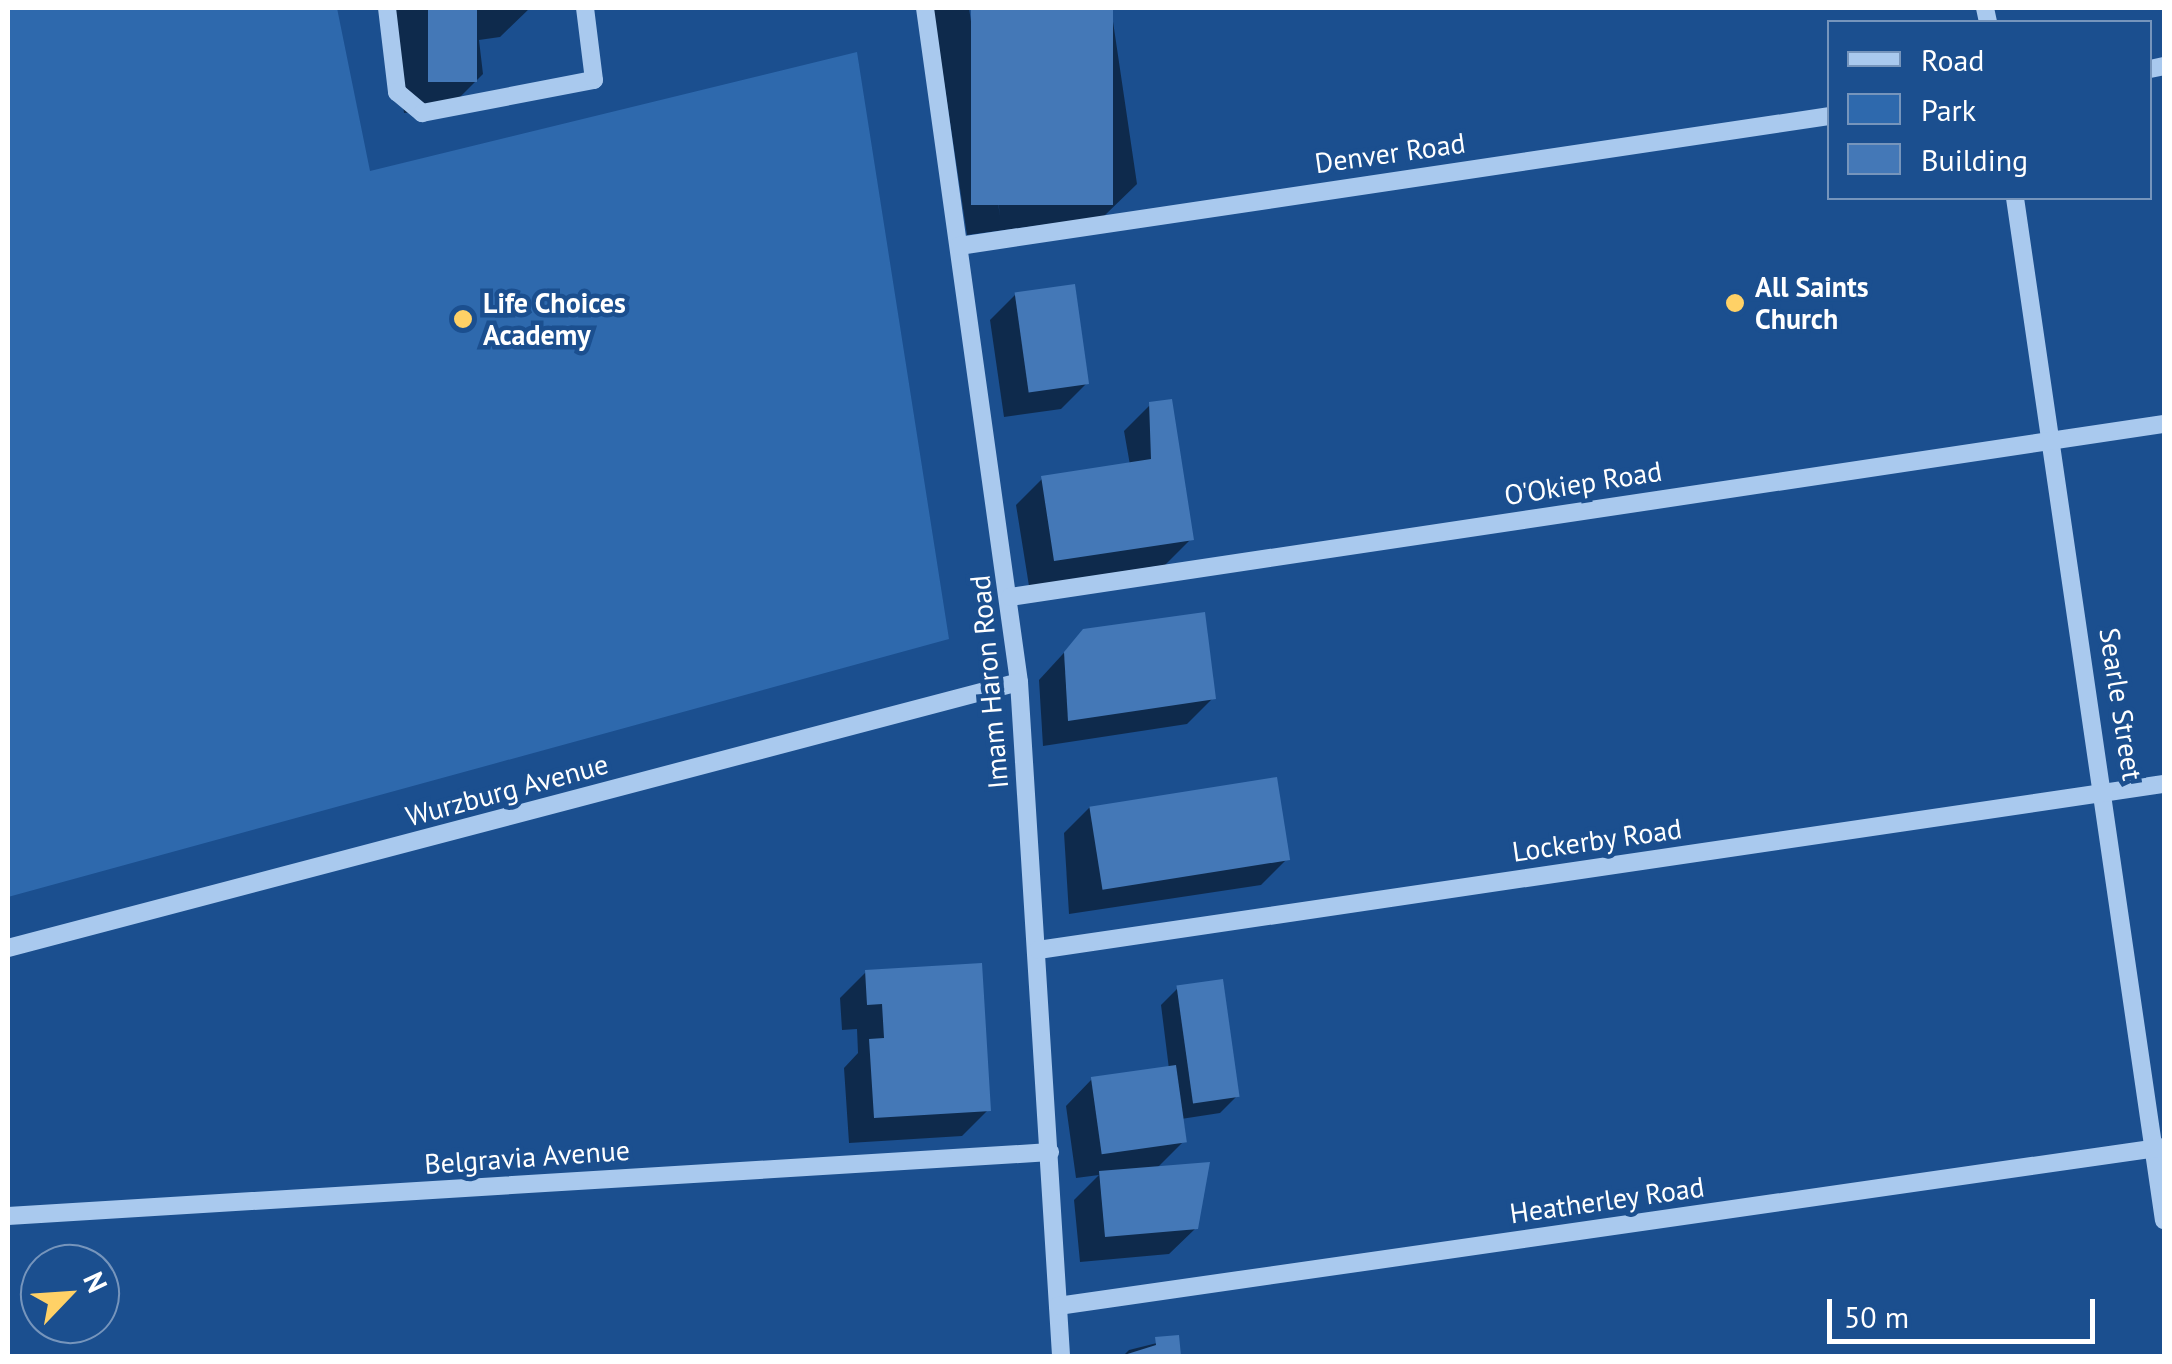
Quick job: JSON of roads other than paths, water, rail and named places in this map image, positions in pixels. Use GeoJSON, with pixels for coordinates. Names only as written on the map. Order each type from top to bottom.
{"type":"FeatureCollection","features":[{"type":"Feature","properties":{"kind":"street"},"geometry":{"type":"LineString","coordinates":[[387,8],[397,92],[422,113],[594,80],[585,8]]}},
{"type":"Feature","properties":{"kind":"street","name":"Imam Haron Road"},"geometry":{"type":"LineString","coordinates":[[925,8],[1020,682],[1061,1356]]}},
{"type":"Feature","properties":{"kind":"street","name":"Denver Road"},"geometry":{"type":"LineString","coordinates":[[959,246],[1827,116]]}},
{"type":"Feature","properties":{"kind":"street","name":"Searle Street"},"geometry":{"type":"LineString","coordinates":[[2016,200],[2159,1148],[2164,1220]]}},
{"type":"Feature","properties":{"kind":"street","name":"O'Okiep Road"},"geometry":{"type":"LineString","coordinates":[[1010,597],[2164,424]]}},
{"type":"Feature","properties":{"kind":"street","name":"Wurzburg Avenue"},"geometry":{"type":"LineString","coordinates":[[8,948],[1020,682]]}},
{"type":"Feature","properties":{"kind":"street","name":"Lockerby Road"},"geometry":{"type":"LineString","coordinates":[[1038,950],[2164,784]]}},
{"type":"Feature","properties":{"kind":"street","name":"Heatherley Road"},"geometry":{"type":"LineString","coordinates":[[1058,1306],[2159,1148]]}},
{"type":"Feature","properties":{"kind":"street","name":"Belgravia Avenue"},"geometry":{"type":"LineString","coordinates":[[8,1216],[1050,1152]]}},
{"type":"Feature","properties":{"kind":"place","name":"All Saints Church"},"geometry":{"type":"Point","coordinates":[1735,303]}},
{"type":"Feature","properties":{"kind":"place","name":"Life Choices Academy"},"geometry":{"type":"Point","coordinates":[463,319]}}]}
